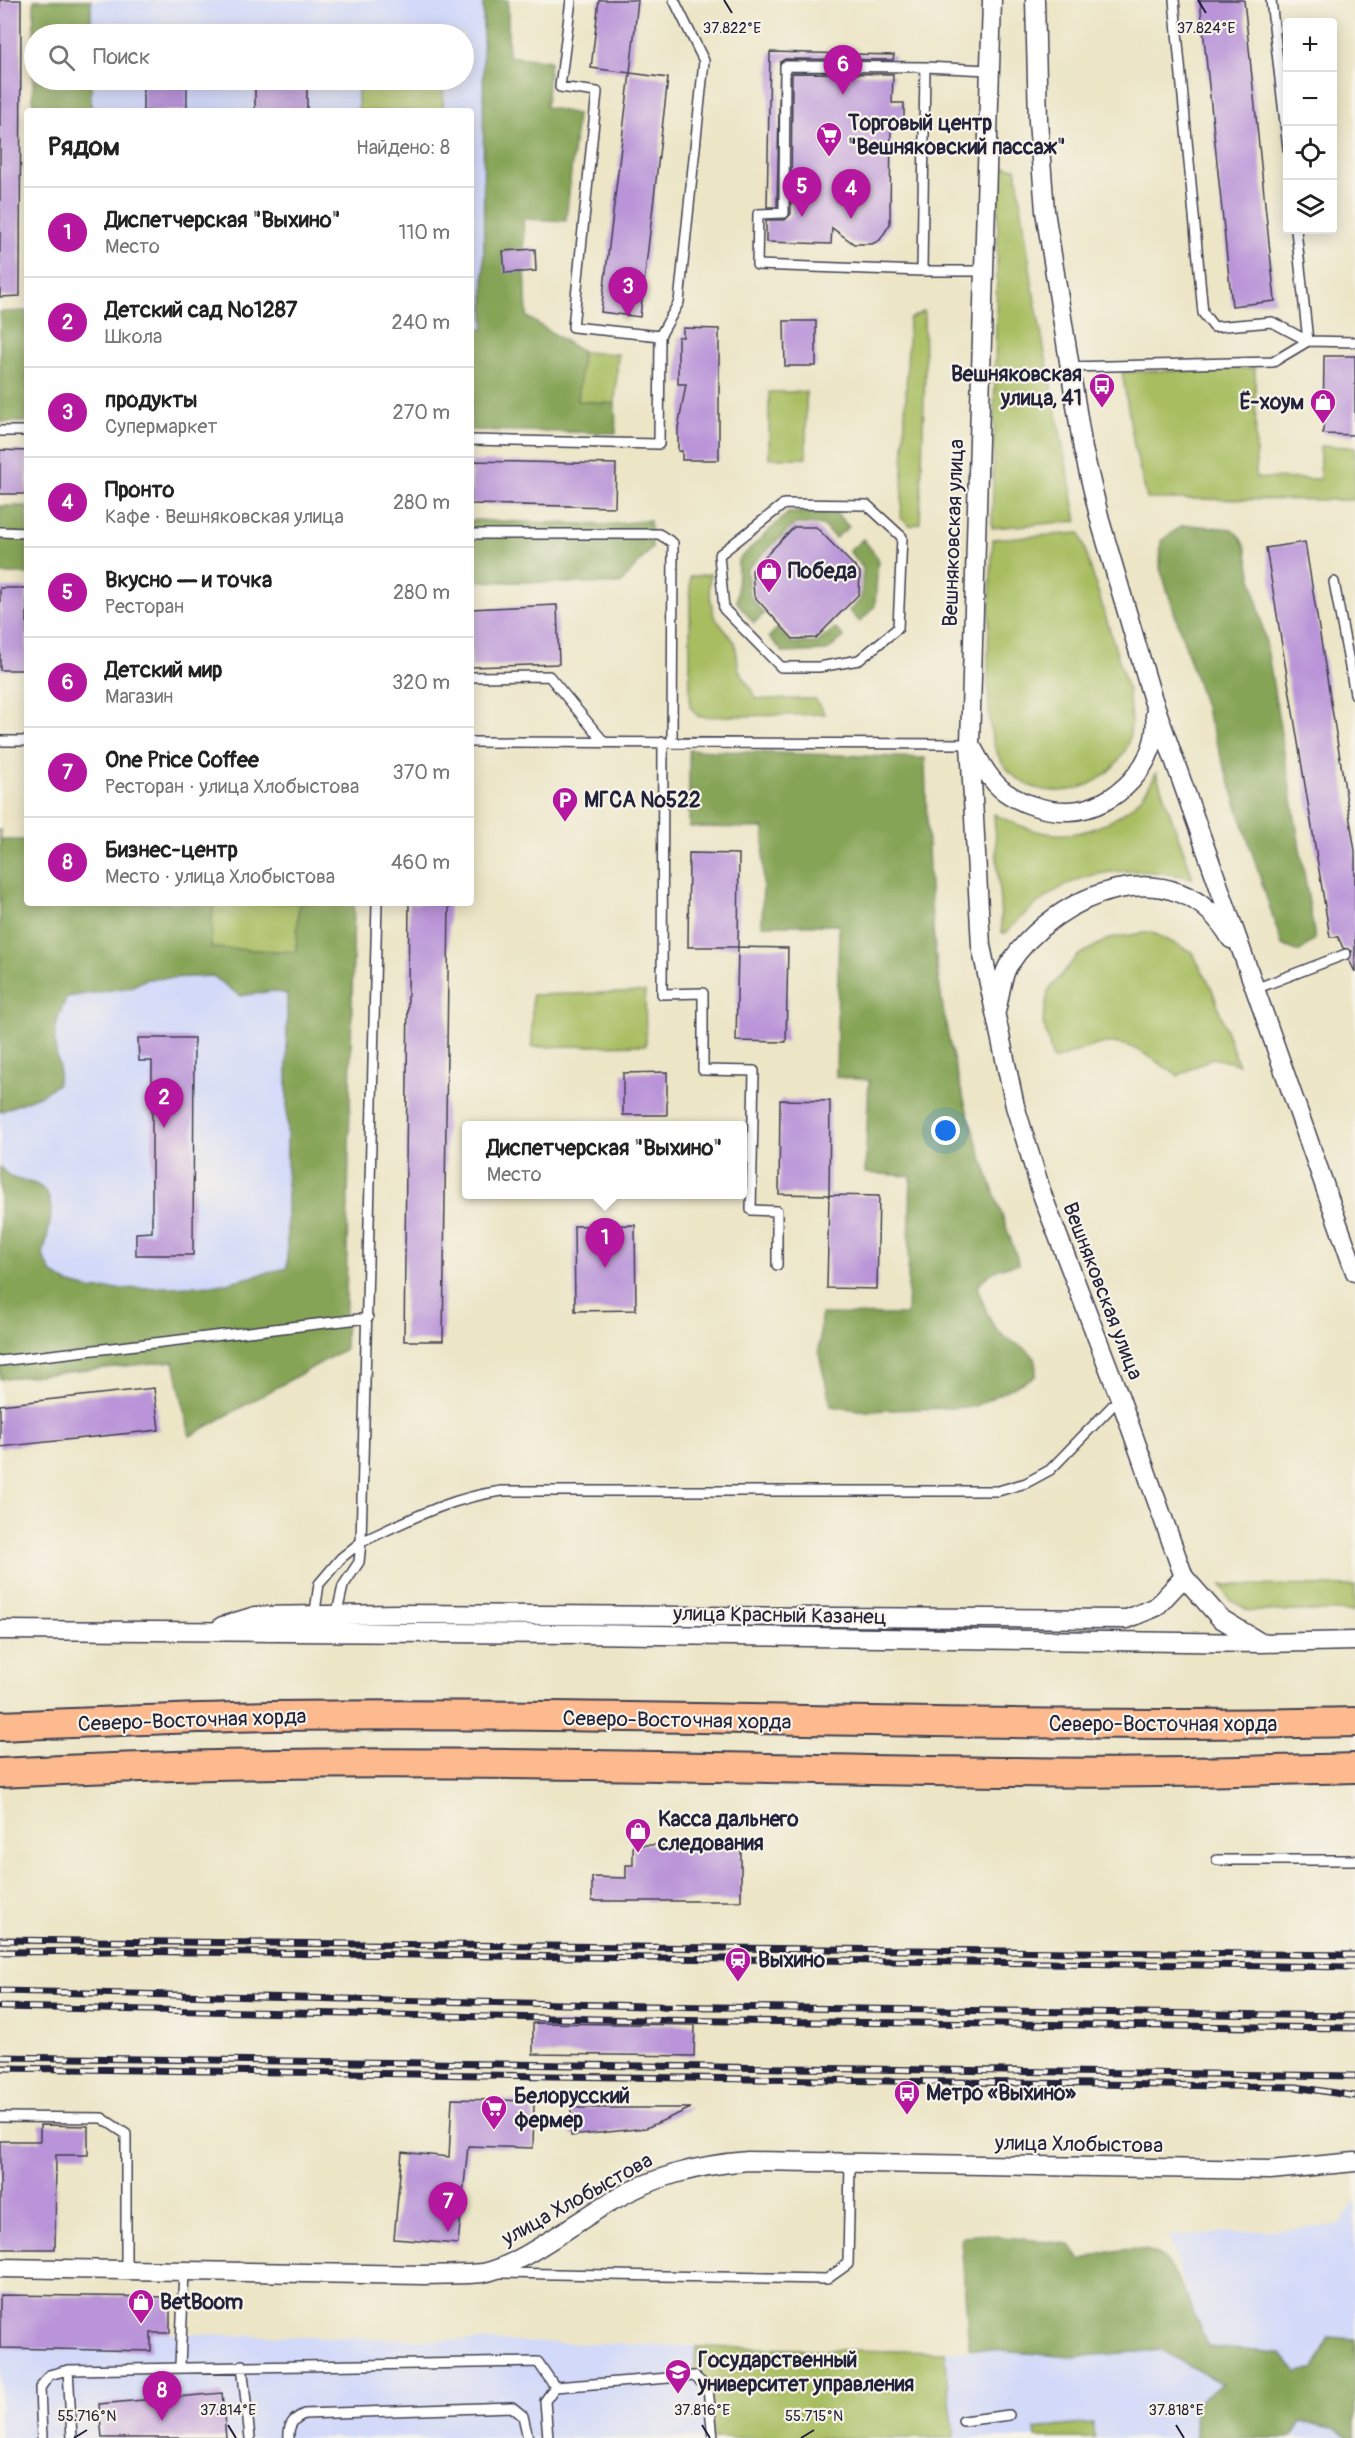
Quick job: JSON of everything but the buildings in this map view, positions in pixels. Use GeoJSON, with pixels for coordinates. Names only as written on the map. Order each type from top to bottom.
{"type":"FeatureCollection","features":[{"type":"Feature","properties":{"kind":"main road","name":"Северо-Восточная хорда"},"geometry":{"type":"LineString","coordinates":[[0,1726],[272,1716],[954,1724],[1206,1725],[1355,1722]]}},
{"type":"Feature","properties":{"kind":"main road"},"geometry":{"type":"LineString","coordinates":[[0,1773],[233,1766],[462,1764],[1019,1772],[1355,1768]]}},
{"type":"Feature","properties":{"kind":"street","name":"Вешняковская улица"},"geometry":{"type":"LineString","coordinates":[[992,0],[988,70],[970,744],[981,946],[994,1017],[1015,1106],[1043,1197],[1120,1398],[1184,1577],[1221,1618],[1261,1643]]}},
{"type":"Feature","properties":{"kind":"street","name":"Вешняковская улица"},"geometry":{"type":"LineString","coordinates":[[1035,0],[1038,121],[1044,200],[1083,449],[1101,524],[1152,697],[1355,1272]]}},
{"type":"Feature","properties":{"kind":"street","name":"Вешняковская улица"},"geometry":{"type":"LineString","coordinates":[[970,744],[984,769],[1004,792],[1037,808],[1072,811],[1106,800],[1133,779],[1150,756],[1156,725],[1152,697]]}},
{"type":"Feature","properties":{"kind":"street","name":"Вешняковская улица"},"geometry":{"type":"LineString","coordinates":[[994,1017],[1006,969],[1021,948],[1045,923],[1077,901],[1108,890],[1141,887],[1175,890],[1203,905],[1224,927],[1256,988]]}},
{"type":"Feature","properties":{"kind":"street","name":"улица Красный Казанец"},"geometry":{"type":"LineString","coordinates":[[313,1624],[338,1615],[583,1614],[1127,1619],[1156,1608],[1184,1577]]}},
{"type":"Feature","properties":{"kind":"street","name":"улица Красный Казанец"},"geometry":{"type":"LineString","coordinates":[[0,1630],[205,1631],[313,1624],[1261,1643],[1355,1641]]}},
{"type":"Feature","properties":{"kind":"street","name":"улица Хлобыстова"},"geometry":{"type":"LineString","coordinates":[[0,2268],[413,2274],[484,2272],[524,2256],[642,2185],[674,2173],[710,2164],[748,2161],[1270,2170],[1355,2162]]}},
{"type":"Feature","properties":{"kind":"lane"},"geometry":{"type":"LineString","coordinates":[[571,0],[560,87],[597,92],[573,327],[660,336]]}},
{"type":"Feature","properties":{"kind":"lane"},"geometry":{"type":"LineString","coordinates":[[474,440],[658,444],[660,336],[679,302],[704,61],[674,0]]}},
{"type":"Feature","properties":{"kind":"lane"},"geometry":{"type":"LineString","coordinates":[[1174,0],[1203,313],[1214,327],[1272,322],[1308,341],[1355,342]]}},
{"type":"Feature","properties":{"kind":"lane"},"geometry":{"type":"LineString","coordinates":[[1271,0],[1285,126]]}},
{"type":"Feature","properties":{"kind":"lane"},"geometry":{"type":"LineString","coordinates":[[983,271],[757,265],[758,214],[784,213],[785,66],[988,70]]}},
{"type":"Feature","properties":{"kind":"lane"},"geometry":{"type":"LineString","coordinates":[[922,271],[925,67]]}},
{"type":"Feature","properties":{"kind":"lane"},"geometry":{"type":"LineString","coordinates":[[1296,234],[1308,341]]}},
{"type":"Feature","properties":{"kind":"lane"},"geometry":{"type":"LineString","coordinates":[[1069,367],[1273,362],[1308,341]]}},
{"type":"Feature","properties":{"kind":"lane"},"geometry":{"type":"LineString","coordinates":[[0,431],[24,431]]}},
{"type":"Feature","properties":{"kind":"lane"},"geometry":{"type":"LineString","coordinates":[[784,504],[867,505],[902,537],[903,556],[898,628],[860,660],[819,667],[781,667],[724,609],[719,555],[784,504]]}},
{"type":"Feature","properties":{"kind":"lane"},"geometry":{"type":"LineString","coordinates":[[0,532],[24,533]]}},
{"type":"Feature","properties":{"kind":"lane"},"geometry":{"type":"LineString","coordinates":[[474,534],[659,534],[673,543],[662,994],[702,993],[703,1070],[754,1071],[751,1210],[777,1211],[777,1265]]}},
{"type":"Feature","properties":{"kind":"lane"},"geometry":{"type":"LineString","coordinates":[[1334,582],[1355,694]]}},
{"type":"Feature","properties":{"kind":"lane"},"geometry":{"type":"LineString","coordinates":[[474,677],[549,676],[604,742]]}},
{"type":"Feature","properties":{"kind":"lane"},"geometry":{"type":"LineString","coordinates":[[0,741],[24,741]]}},
{"type":"Feature","properties":{"kind":"lane"},"geometry":{"type":"LineString","coordinates":[[474,742],[970,744]]}},
{"type":"Feature","properties":{"kind":"lane"},"geometry":{"type":"LineString","coordinates":[[338,1615],[343,1586],[359,1562],[361,1542],[377,906]]}},
{"type":"Feature","properties":{"kind":"lane"},"geometry":{"type":"LineString","coordinates":[[1256,988],[1346,954]]}},
{"type":"Feature","properties":{"kind":"lane"},"geometry":{"type":"LineString","coordinates":[[0,1361],[368,1318]]}},
{"type":"Feature","properties":{"kind":"lane"},"geometry":{"type":"LineString","coordinates":[[313,1624],[319,1584],[341,1558],[361,1542],[438,1506],[469,1495],[502,1491],[998,1491],[1026,1483],[1050,1470],[1120,1398]]}},
{"type":"Feature","properties":{"kind":"lane"},"geometry":{"type":"LineString","coordinates":[[1218,1860],[1355,1860]]}},
{"type":"Feature","properties":{"kind":"lane"},"geometry":{"type":"LineString","coordinates":[[0,2117],[102,2118],[126,2134],[126,2269]]}},
{"type":"Feature","properties":{"kind":"lane"},"geometry":{"type":"LineString","coordinates":[[484,2272],[827,2279],[848,2264],[850,2163]]}},
{"type":"Feature","properties":{"kind":"lane"},"geometry":{"type":"LineString","coordinates":[[180,2366],[184,2271]]}},
{"type":"Feature","properties":{"kind":"lane"},"geometry":{"type":"LineString","coordinates":[[42,2438],[40,2388],[49,2375],[68,2370],[180,2366],[538,2362],[555,2387]]}},
{"type":"Feature","properties":{"kind":"lane"},"geometry":{"type":"LineString","coordinates":[[242,2365],[250,2438]]}},
{"type":"Feature","properties":{"kind":"lane"},"geometry":{"type":"LineString","coordinates":[[68,2370],[72,2438]]}},
{"type":"Feature","properties":{"kind":"lane"},"geometry":{"type":"LineString","coordinates":[[548,2438],[545,2401],[555,2387],[694,2376],[708,2388],[713,2438]]}},
{"type":"Feature","properties":{"kind":"lane"},"geometry":{"type":"LineString","coordinates":[[289,2438],[288,2430],[294,2419],[304,2414],[512,2407],[523,2416],[528,2438]]}},
{"type":"Feature","properties":{"kind":"lane"},"geometry":{"type":"LineString","coordinates":[[963,2421],[1009,2415]]}},
{"type":"Feature","properties":{"kind":"shaded area"},"geometry":{"type":"Polygon","coordinates":[[[91,0],[483,0],[484,329],[474,329],[474,108],[91,108],[91,90],[474,90],[474,24],[91,24],[91,0]]]}},
{"type":"Feature","properties":{"kind":"shaded area"},"geometry":{"type":"Polygon","coordinates":[[[325,957],[331,1294],[0,1300],[0,962],[325,957]]]}},
{"type":"Feature","properties":{"kind":"shaded area","name":"Государственный университет управления"},"geometry":{"type":"Polygon","coordinates":[[[1355,2200],[1355,2438],[0,2438],[0,2330],[30,2349],[150,2351],[151,2333],[934,2352],[1200,2340],[1169,2236],[1338,2226],[1355,2200]]]}},
{"type":"Feature","properties":{"kind":"green space"},"geometry":{"type":"Polygon","coordinates":[[[34,0],[91,0],[91,24],[34,24],[34,0]]]}},
{"type":"Feature","properties":{"kind":"green space"},"geometry":{"type":"Polygon","coordinates":[[[483,0],[508,0],[508,56],[550,61],[546,107],[577,114],[566,221],[523,219],[527,317],[582,352],[578,401],[615,404],[616,433],[474,430],[474,329],[484,329],[483,0]]]}},
{"type":"Feature","properties":{"kind":"green space"},"geometry":{"type":"Polygon","coordinates":[[[33,90],[91,90],[91,108],[33,108],[33,90]]]}},
{"type":"Feature","properties":{"kind":"green space"},"geometry":{"type":"Polygon","coordinates":[[[358,90],[443,90],[443,108],[358,108],[358,90]]]}},
{"type":"Feature","properties":{"kind":"green space"},"geometry":{"type":"Polygon","coordinates":[[[999,167],[1016,168],[1034,295],[1077,521],[992,528],[999,167]]]}},
{"type":"Feature","properties":{"kind":"green space"},"geometry":{"type":"Polygon","coordinates":[[[24,311],[24,422],[0,422],[0,312],[24,311]]]}},
{"type":"Feature","properties":{"kind":"green space"},"geometry":{"type":"Polygon","coordinates":[[[924,311],[925,371],[920,523],[911,526],[901,518],[909,319],[924,311]]]}},
{"type":"Feature","properties":{"kind":"green space"},"geometry":{"type":"Polygon","coordinates":[[[582,352],[618,354],[615,404],[578,401],[582,352]]]}},
{"type":"Feature","properties":{"kind":"green space"},"geometry":{"type":"Polygon","coordinates":[[[1255,368],[1256,478],[1320,479],[1320,446],[1355,447],[1355,500],[1147,499],[1134,445],[1122,372],[1255,368]]]}},
{"type":"Feature","properties":{"kind":"green space"},"geometry":{"type":"Polygon","coordinates":[[[769,392],[806,392],[806,458],[769,458],[769,392]]]}},
{"type":"Feature","properties":{"kind":"green space"},"geometry":{"type":"Polygon","coordinates":[[[0,506],[24,506],[24,574],[0,574],[0,506]]]}},
{"type":"Feature","properties":{"kind":"green space"},"geometry":{"type":"Polygon","coordinates":[[[834,511],[849,527],[835,538],[822,525],[795,524],[747,569],[749,595],[764,614],[754,623],[737,602],[738,560],[788,513],[834,511]]]}},
{"type":"Feature","properties":{"kind":"green space"},"geometry":{"type":"Polygon","coordinates":[[[474,520],[606,525],[650,520],[652,548],[620,584],[474,581],[474,520]]]}},
{"type":"Feature","properties":{"kind":"green space"},"geometry":{"type":"Polygon","coordinates":[[[1181,526],[1232,529],[1240,537],[1246,549],[1267,648],[1315,939],[1299,952],[1282,945],[1160,568],[1161,541],[1181,526]]]}},
{"type":"Feature","properties":{"kind":"green space"},"geometry":{"type":"Polygon","coordinates":[[[1080,533],[1128,690],[1131,728],[1126,749],[1113,767],[1097,780],[1077,789],[1057,791],[1038,788],[1020,780],[1005,766],[994,745],[988,681],[993,539],[1080,533]]]}},
{"type":"Feature","properties":{"kind":"green space"},"geometry":{"type":"Polygon","coordinates":[[[863,539],[878,558],[875,606],[860,622],[849,611],[861,599],[863,568],[849,551],[863,539]]]}},
{"type":"Feature","properties":{"kind":"green space"},"geometry":{"type":"Polygon","coordinates":[[[710,574],[709,590],[714,616],[735,643],[739,670],[757,699],[815,699],[825,714],[699,717],[690,707],[690,577],[710,574]]]}},
{"type":"Feature","properties":{"kind":"green space"},"geometry":{"type":"Polygon","coordinates":[[[835,628],[844,637],[827,651],[784,653],[769,637],[777,629],[792,643],[817,643],[835,628]]]}},
{"type":"Feature","properties":{"kind":"green space"},"geometry":{"type":"Polygon","coordinates":[[[689,750],[925,758],[932,917],[948,1035],[970,1122],[1019,1264],[995,1271],[985,1277],[977,1287],[994,1326],[1004,1337],[1029,1352],[1036,1365],[1036,1376],[973,1407],[866,1411],[831,1406],[819,1354],[821,1314],[907,1315],[911,1176],[865,1173],[869,1080],[836,1077],[839,925],[762,925],[764,828],[689,827],[689,750]]]}},
{"type":"Feature","properties":{"kind":"green space"},"geometry":{"type":"Polygon","coordinates":[[[1156,773],[1193,878],[1138,871],[1091,876],[1069,884],[1048,896],[1027,912],[1006,933],[1002,933],[994,814],[1046,833],[1063,834],[1096,828],[1111,821],[1138,800],[1156,773]]]}},
{"type":"Feature","properties":{"kind":"green space"},"geometry":{"type":"Polygon","coordinates":[[[0,829],[1,840],[24,840],[24,906],[213,906],[211,948],[296,952],[299,906],[354,906],[345,1349],[190,1436],[174,1361],[0,1379],[0,1167],[10,1176],[37,1185],[45,1191],[51,1208],[43,1256],[52,1273],[67,1283],[93,1290],[218,1285],[287,1268],[287,994],[272,991],[240,996],[213,976],[146,979],[131,987],[67,997],[59,1015],[55,1034],[59,1068],[57,1084],[41,1095],[0,1112],[0,829]]]}},
{"type":"Feature","properties":{"kind":"green space"},"geometry":{"type":"Polygon","coordinates":[[[213,906],[299,906],[296,952],[211,948],[213,906]]]}},
{"type":"Feature","properties":{"kind":"green space"},"geometry":{"type":"Polygon","coordinates":[[[1151,932],[1192,952],[1212,989],[1238,1064],[1212,1058],[1178,1076],[1142,1052],[1122,1044],[1112,1043],[1090,1047],[1053,1060],[1043,1022],[1048,991],[1077,956],[1110,938],[1151,932]]]}},
{"type":"Feature","properties":{"kind":"green space"},"geometry":{"type":"Polygon","coordinates":[[[645,992],[646,1045],[532,1047],[532,995],[645,992]]]}},
{"type":"Feature","properties":{"kind":"green space"},"geometry":{"type":"Polygon","coordinates":[[[1222,1585],[1355,1586],[1355,1611],[1249,1611],[1229,1599],[1222,1585]]]}},
{"type":"Feature","properties":{"kind":"green space"},"geometry":{"type":"Polygon","coordinates":[[[976,2234],[1069,2244],[1081,2260],[1123,2250],[1149,2251],[1159,2256],[1177,2278],[1208,2347],[1280,2353],[1297,2373],[1315,2368],[1329,2337],[1355,2339],[1355,2438],[1349,2438],[1337,2429],[1301,2422],[1291,2438],[1196,2438],[1193,2405],[1222,2384],[1162,2350],[1070,2357],[969,2348],[961,2238],[976,2234]]]}},
{"type":"Feature","properties":{"kind":"green space"},"geometry":{"type":"Polygon","coordinates":[[[696,2347],[945,2352],[954,2438],[713,2438],[708,2388],[694,2376],[696,2347]]]}},
{"type":"Feature","properties":{"kind":"green space"},"geometry":{"type":"Polygon","coordinates":[[[1093,2423],[1095,2438],[1036,2438],[1035,2429],[1093,2423]]]}},
{"type":"Feature","properties":{"kind":"railway"},"geometry":{"type":"LineString","coordinates":[[0,1940],[1355,1955]]}},
{"type":"Feature","properties":{"kind":"railway"},"geometry":{"type":"LineString","coordinates":[[0,1952],[115,1951],[1355,1967]]}},
{"type":"Feature","properties":{"kind":"railway"},"geometry":{"type":"LineString","coordinates":[[0,1991],[647,2006],[1355,2016]]}},
{"type":"Feature","properties":{"kind":"railway"},"geometry":{"type":"LineString","coordinates":[[0,2007],[646,2020],[1355,2028]]}},
{"type":"Feature","properties":{"kind":"railway"},"geometry":{"type":"LineString","coordinates":[[0,2057],[1355,2076]]}},
{"type":"Feature","properties":{"kind":"railway"},"geometry":{"type":"LineString","coordinates":[[0,2068],[1296,2087],[1355,2096]]}},
{"type":"Feature","properties":{"kind":"place","name":"Детский мир"},"geometry":{"type":"Point","coordinates":[843,95]}},
{"type":"Feature","properties":{"kind":"place","name":"Торговый центр \"Вешняковский пассаж\""},"geometry":{"type":"Point","coordinates":[829,158]}},
{"type":"Feature","properties":{"kind":"place","name":"Вкусно — и точка"},"geometry":{"type":"Point","coordinates":[802,217]}},
{"type":"Feature","properties":{"kind":"place","name":"Пронто"},"geometry":{"type":"Point","coordinates":[851,219]}},
{"type":"Feature","properties":{"kind":"place","name":"продукты"},"geometry":{"type":"Point","coordinates":[628,317]}},
{"type":"Feature","properties":{"kind":"place","name":"Вешняковская улица, 41"},"geometry":{"type":"Point","coordinates":[1102,409]}},
{"type":"Feature","properties":{"kind":"place","name":"Ё-хоум"},"geometry":{"type":"Point","coordinates":[1323,425]}},
{"type":"Feature","properties":{"kind":"place","name":"Победа"},"geometry":{"type":"Point","coordinates":[769,594]}},
{"type":"Feature","properties":{"kind":"place","name":"МГСА №522"},"geometry":{"type":"Point","coordinates":[565,823]}},
{"type":"Feature","properties":{"kind":"place","name":"Детский сад №1287"},"geometry":{"type":"Point","coordinates":[164,1128]}},
{"type":"Feature","properties":{"kind":"place","name":"Диспетчерская \"Выхино\""},"geometry":{"type":"Point","coordinates":[605,1268]}},
{"type":"Feature","properties":{"kind":"place","name":"Kасса дальнего следования"},"geometry":{"type":"Point","coordinates":[638,1854]}},
{"type":"Feature","properties":{"kind":"place","name":"Выхино"},"geometry":{"type":"Point","coordinates":[738,1983]}},
{"type":"Feature","properties":{"kind":"place","name":"Метро «Выхино»"},"geometry":{"type":"Point","coordinates":[907,2116]}},
{"type":"Feature","properties":{"kind":"place","name":"Белорусский фермер"},"geometry":{"type":"Point","coordinates":[494,2131]}},
{"type":"Feature","properties":{"kind":"place","name":"One Price Coffee"},"geometry":{"type":"Point","coordinates":[448,2232]}},
{"type":"Feature","properties":{"kind":"place","name":"BetBoom"},"geometry":{"type":"Point","coordinates":[141,2325]}},
{"type":"Feature","properties":{"kind":"place","name":"Государственный университет управления"},"geometry":{"type":"Point","coordinates":[678,2395]}},
{"type":"Feature","properties":{"kind":"place","name":"Бизнес-центр"},"geometry":{"type":"Point","coordinates":[162,2421]}}]}
